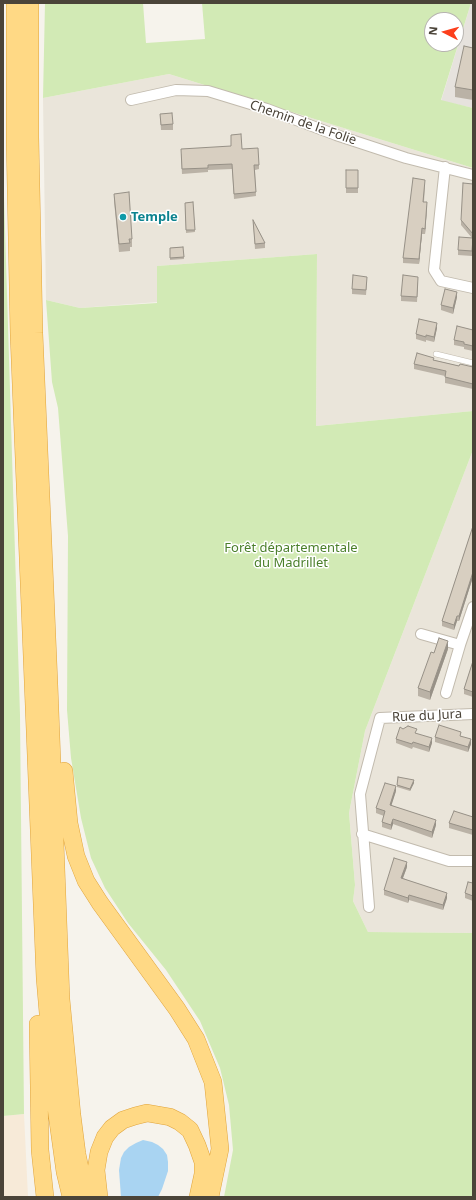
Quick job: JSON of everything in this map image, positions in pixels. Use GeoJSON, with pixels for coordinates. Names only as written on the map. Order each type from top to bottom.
{"type":"FeatureCollection","features":[{"type":"Feature","properties":{"kind":"highway"},"geometry":{"type":"LineString","coordinates":[[15,3],[15,140],[19,335],[45,978],[56,1107],[65,1172],[71,1197]]}},
{"type":"Feature","properties":{"kind":"highway"},"geometry":{"type":"LineString","coordinates":[[30,3],[30,137],[34,333],[61,999],[72,1115],[77,1154],[86,1197]]}},
{"type":"Feature","properties":{"kind":"highway"},"geometry":{"type":"LineString","coordinates":[[49,684],[59,713],[69,823],[79,862],[86,881],[100,903],[177,1009],[192,1033],[214,1082],[220,1149],[210,1197]]}},
{"type":"Feature","properties":{"kind":"highway"},"geometry":{"type":"LineString","coordinates":[[45,978],[38,1011],[40,1150],[45,1197]]}},
{"type":"Feature","properties":{"kind":"highway"},"geometry":{"type":"LineString","coordinates":[[99,1197],[96,1170],[99,1152],[105,1137],[112,1128],[123,1120],[147,1114],[170,1117],[180,1122],[190,1130],[198,1145],[203,1162],[203,1174],[198,1197]]}},
{"type":"Feature","properties":{"kind":"street","name":"Chemin de la Folie"},"geometry":{"type":"LineString","coordinates":[[131,100],[176,90],[208,91],[267,109],[336,135],[406,158],[473,175]]}},
{"type":"Feature","properties":{"kind":"street"},"geometry":{"type":"LineString","coordinates":[[445,167],[434,270],[441,281],[473,288]]}},
{"type":"Feature","properties":{"kind":"street"},"geometry":{"type":"LineString","coordinates":[[446,693],[460,645],[470,625],[473,607]]}},
{"type":"Feature","properties":{"kind":"street"},"geometry":{"type":"LineString","coordinates":[[421,634],[460,645]]}},
{"type":"Feature","properties":{"kind":"street","name":"Rue du Jura"},"geometry":{"type":"LineString","coordinates":[[362,834],[360,794],[380,718],[473,714]]}},
{"type":"Feature","properties":{"kind":"street"},"geometry":{"type":"LineString","coordinates":[[369,907],[362,834],[449,861],[473,860]]}},
{"type":"Feature","properties":{"kind":"lane"},"geometry":{"type":"LineString","coordinates":[[436,354],[473,363]]}},
{"type":"Feature","properties":{"kind":"shaded area"},"geometry":{"type":"Polygon","coordinates":[[[471,3],[473,3],[473,108],[441,101],[456,52],[464,52],[464,26],[471,3]]]}},
{"type":"Feature","properties":{"kind":"shaded area"},"geometry":{"type":"Polygon","coordinates":[[[169,74],[473,168],[473,411],[316,426],[317,254],[157,266],[158,302],[80,308],[46,300],[43,98],[169,74]]]}},
{"type":"Feature","properties":{"kind":"shaded area"},"geometry":{"type":"Polygon","coordinates":[[[473,450],[473,933],[368,932],[353,901],[355,885],[349,813],[365,731],[473,450]]]}},
{"type":"Feature","properties":{"kind":"shaded area"},"geometry":{"type":"Polygon","coordinates":[[[24,1114],[28,1197],[3,1197],[3,1116],[24,1114]]]}},
{"type":"Feature","properties":{"kind":"green space"},"geometry":{"type":"Polygon","coordinates":[[[3,3],[4,196],[20,715],[24,1114],[3,1116],[3,3]]]}},
{"type":"Feature","properties":{"kind":"green space"},"geometry":{"type":"Polygon","coordinates":[[[45,3],[143,3],[146,43],[205,39],[202,3],[471,3],[464,26],[464,12],[424,12],[424,52],[456,52],[441,100],[473,108],[473,168],[169,74],[43,98],[45,3]]]}},
{"type":"Feature","properties":{"kind":"green space","name":"Forêt départementale du Madrillet"},"geometry":{"type":"Polygon","coordinates":[[[317,254],[316,426],[473,411],[473,450],[365,731],[349,813],[355,885],[353,901],[368,932],[473,933],[473,1197],[224,1197],[233,1150],[229,1105],[220,1068],[200,1021],[166,970],[128,923],[105,888],[91,858],[81,818],[71,758],[67,710],[68,536],[58,408],[52,382],[46,300],[80,308],[157,303],[157,266],[317,254]]]}},
{"type":"Feature","properties":{"kind":"water"},"geometry":{"type":"Polygon","coordinates":[[[143,1140],[158,1145],[167,1155],[168,1171],[162,1189],[158,1197],[121,1197],[119,1170],[121,1158],[129,1147],[143,1140]]]}},
{"type":"Feature","properties":{"kind":"building"},"geometry":{"type":"Polygon","coordinates":[[[464,46],[473,48],[473,90],[455,87],[463,52],[464,52],[464,46]]]}},
{"type":"Feature","properties":{"kind":"building"},"geometry":{"type":"Polygon","coordinates":[[[172,113],[173,124],[161,125],[160,114],[172,113]]]}},
{"type":"Feature","properties":{"kind":"building"},"geometry":{"type":"Polygon","coordinates":[[[241,134],[242,149],[258,148],[259,165],[254,165],[256,192],[234,194],[232,164],[208,165],[208,168],[182,169],[181,149],[231,146],[231,135],[241,134]]]}},
{"type":"Feature","properties":{"kind":"building"},"geometry":{"type":"Polygon","coordinates":[[[346,170],[358,170],[358,188],[346,188],[346,170]]]}},
{"type":"Feature","properties":{"kind":"building"},"geometry":{"type":"Polygon","coordinates":[[[413,178],[425,180],[423,202],[427,202],[425,229],[422,228],[419,259],[403,258],[413,178]]]}},
{"type":"Feature","properties":{"kind":"building"},"geometry":{"type":"Polygon","coordinates":[[[463,183],[473,184],[473,234],[461,220],[463,183]]]}},
{"type":"Feature","properties":{"kind":"building","name":"Temple"},"geometry":{"type":"Polygon","coordinates":[[[129,192],[132,239],[129,239],[130,243],[119,244],[114,194],[129,192]]]}},
{"type":"Feature","properties":{"kind":"building"},"geometry":{"type":"Polygon","coordinates":[[[193,202],[195,230],[186,230],[185,203],[193,202]]]}},
{"type":"Feature","properties":{"kind":"building"},"geometry":{"type":"Polygon","coordinates":[[[253,220],[265,243],[255,244],[253,220]]]}},
{"type":"Feature","properties":{"kind":"building"},"geometry":{"type":"Polygon","coordinates":[[[459,237],[473,238],[472,251],[458,250],[459,237]]]}},
{"type":"Feature","properties":{"kind":"building"},"geometry":{"type":"Polygon","coordinates":[[[183,247],[184,257],[170,258],[170,248],[183,247]]]}},
{"type":"Feature","properties":{"kind":"building"},"geometry":{"type":"Polygon","coordinates":[[[353,275],[367,277],[366,290],[352,289],[353,275]]]}},
{"type":"Feature","properties":{"kind":"building"},"geometry":{"type":"Polygon","coordinates":[[[403,275],[418,277],[417,297],[401,296],[403,275]]]}},
{"type":"Feature","properties":{"kind":"building"},"geometry":{"type":"Polygon","coordinates":[[[445,289],[457,292],[453,308],[441,305],[445,289]]]}},
{"type":"Feature","properties":{"kind":"building"},"geometry":{"type":"Polygon","coordinates":[[[419,319],[437,323],[434,337],[426,335],[426,337],[416,334],[419,319]]]}},
{"type":"Feature","properties":{"kind":"building"},"geometry":{"type":"Polygon","coordinates":[[[457,326],[473,330],[473,346],[454,340],[457,326]]]}},
{"type":"Feature","properties":{"kind":"building"},"geometry":{"type":"Polygon","coordinates":[[[417,353],[434,358],[433,360],[459,366],[460,364],[473,367],[473,384],[445,377],[446,371],[414,364],[417,353]]]}},
{"type":"Feature","properties":{"kind":"building"},"geometry":{"type":"Polygon","coordinates":[[[473,526],[473,572],[459,616],[457,616],[454,625],[442,621],[473,526]]]}},
{"type":"Feature","properties":{"kind":"building"},"geometry":{"type":"Polygon","coordinates":[[[439,638],[448,641],[430,692],[418,688],[431,652],[434,653],[439,638]]]}},
{"type":"Feature","properties":{"kind":"building"},"geometry":{"type":"Polygon","coordinates":[[[473,661],[473,692],[464,689],[473,661]]]}},
{"type":"Feature","properties":{"kind":"building"},"geometry":{"type":"Polygon","coordinates":[[[439,725],[461,732],[460,736],[471,739],[468,747],[435,737],[439,725]]]}},
{"type":"Feature","properties":{"kind":"building"},"geometry":{"type":"Polygon","coordinates":[[[408,726],[417,729],[415,733],[432,738],[429,747],[396,739],[400,727],[403,729],[408,726]]]}},
{"type":"Feature","properties":{"kind":"building"},"geometry":{"type":"Polygon","coordinates":[[[398,777],[414,780],[410,789],[397,785],[398,777]]]}},
{"type":"Feature","properties":{"kind":"building"},"geometry":{"type":"Polygon","coordinates":[[[385,783],[396,786],[390,805],[436,820],[432,832],[393,819],[391,825],[382,822],[385,811],[376,808],[385,783]]]}},
{"type":"Feature","properties":{"kind":"building"},"geometry":{"type":"Polygon","coordinates":[[[454,811],[473,817],[473,830],[449,823],[454,811]]]}},
{"type":"Feature","properties":{"kind":"building"},"geometry":{"type":"Polygon","coordinates":[[[394,858],[407,862],[401,878],[447,893],[443,905],[409,895],[408,898],[384,890],[394,858]]]}},
{"type":"Feature","properties":{"kind":"building"},"geometry":{"type":"Polygon","coordinates":[[[468,882],[473,883],[473,896],[465,893],[468,882]]]}},
{"type":"Feature","properties":{"kind":"place","name":"Temple"},"geometry":{"type":"Point","coordinates":[123,217]}}]}
